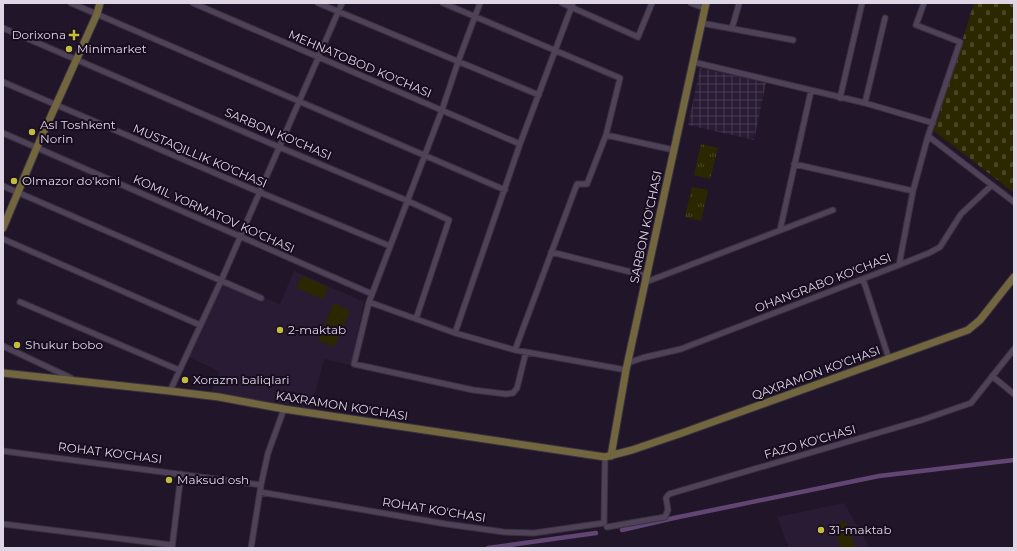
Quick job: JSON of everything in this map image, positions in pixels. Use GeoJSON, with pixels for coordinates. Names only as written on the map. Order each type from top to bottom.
{"type":"FeatureCollection","features":[{"type":"Feature","properties":{"kind":"street"},"geometry":{"type":"LineString","coordinates":[[71,3],[505,190]]}},
{"type":"Feature","properties":{"kind":"street"},"geometry":{"type":"LineString","coordinates":[[3,228],[36,147],[97,14],[100,3]]}},
{"type":"Feature","properties":{"kind":"street","name":"MEHNATOBOD KO'CHASI"},"geometry":{"type":"LineString","coordinates":[[193,3],[520,144]]}},
{"type":"Feature","properties":{"kind":"street"},"geometry":{"type":"LineString","coordinates":[[318,3],[539,95]]}},
{"type":"Feature","properties":{"kind":"street"},"geometry":{"type":"LineString","coordinates":[[170,390],[221,281],[298,101],[342,3]]}},
{"type":"Feature","properties":{"kind":"street"},"geometry":{"type":"LineString","coordinates":[[444,3],[620,78],[606,135],[587,184],[577,184],[515,350]]}},
{"type":"Feature","properties":{"kind":"street"},"geometry":{"type":"LineString","coordinates":[[480,3],[474,16],[442,110],[369,302],[354,364],[473,390],[506,394],[513,393],[517,388],[526,352]]}},
{"type":"Feature","properties":{"kind":"street"},"geometry":{"type":"LineString","coordinates":[[562,3],[572,5],[638,37],[652,3]]}},
{"type":"Feature","properties":{"kind":"street"},"geometry":{"type":"LineString","coordinates":[[691,3],[705,6]]}},
{"type":"Feature","properties":{"kind":"street"},"geometry":{"type":"LineString","coordinates":[[732,28],[739,4],[738,3]]}},
{"type":"Feature","properties":{"kind":"street"},"geometry":{"type":"LineString","coordinates":[[840,98],[862,3]]}},
{"type":"Feature","properties":{"kind":"street","name":"OHANGRABO KO'CHASI"},"geometry":{"type":"LineString","coordinates":[[627,366],[642,358],[681,349],[899,265],[914,191],[928,136],[960,42],[916,25],[924,3]]}},
{"type":"Feature","properties":{"kind":"street"},"geometry":{"type":"LineString","coordinates":[[455,333],[520,144],[572,5]]}},
{"type":"Feature","properties":{"kind":"street","name":"SARBON KO'CHASI"},"geometry":{"type":"LineString","coordinates":[[608,457],[705,6]]}},
{"type":"Feature","properties":{"kind":"street"},"geometry":{"type":"LineString","coordinates":[[865,103],[885,18]]}},
{"type":"Feature","properties":{"kind":"street"},"geometry":{"type":"LineString","coordinates":[[701,23],[793,40]]}},
{"type":"Feature","properties":{"kind":"street","name":"SARBON KO'CHASI"},"geometry":{"type":"LineString","coordinates":[[3,28],[408,201],[449,220],[416,319]]}},
{"type":"Feature","properties":{"kind":"street"},"geometry":{"type":"LineString","coordinates":[[693,62],[865,103],[932,123]]}},
{"type":"Feature","properties":{"kind":"street","name":"MUSTAQILLIK KO'CHASI"},"geometry":{"type":"LineString","coordinates":[[3,82],[259,192],[390,246]]}},
{"type":"Feature","properties":{"kind":"street"},"geometry":{"type":"LineString","coordinates":[[780,230],[811,91]]}},
{"type":"Feature","properties":{"kind":"street","name":"KOMIL YORMATOV KO'CHASI"},"geometry":{"type":"LineString","coordinates":[[3,133],[372,294]]}},
{"type":"Feature","properties":{"kind":"street"},"geometry":{"type":"LineString","coordinates":[[606,135],[674,150]]}},
{"type":"Feature","properties":{"kind":"street"},"geometry":{"type":"LineString","coordinates":[[928,136],[1014,202]]}},
{"type":"Feature","properties":{"kind":"street"},"geometry":{"type":"LineString","coordinates":[[794,164],[914,191]]}},
{"type":"Feature","properties":{"kind":"street"},"geometry":{"type":"LineString","coordinates":[[899,265],[940,247],[961,214],[992,185]]}},
{"type":"Feature","properties":{"kind":"street"},"geometry":{"type":"LineString","coordinates":[[3,186],[261,298]]}},
{"type":"Feature","properties":{"kind":"street"},"geometry":{"type":"LineString","coordinates":[[551,252],[646,279],[833,210]]}},
{"type":"Feature","properties":{"kind":"street"},"geometry":{"type":"LineString","coordinates":[[3,239],[200,325]]}},
{"type":"Feature","properties":{"kind":"street","name":"QAXRAMON KO'CHASI"},"geometry":{"type":"LineString","coordinates":[[608,457],[675,435],[968,330],[980,320],[1014,277]]}},
{"type":"Feature","properties":{"kind":"street"},"geometry":{"type":"LineString","coordinates":[[863,279],[889,359]]}},
{"type":"Feature","properties":{"kind":"street"},"geometry":{"type":"LineString","coordinates":[[20,302],[179,370]]}},
{"type":"Feature","properties":{"kind":"street"},"geometry":{"type":"LineString","coordinates":[[369,302],[455,333],[515,350],[627,366]]}},
{"type":"Feature","properties":{"kind":"street"},"geometry":{"type":"LineString","coordinates":[[3,346],[75,381]]}},
{"type":"Feature","properties":{"kind":"street","name":"FAZO KO'CHASI"},"geometry":{"type":"LineString","coordinates":[[605,525],[665,517],[668,510],[666,498],[669,494],[922,420],[971,403],[1014,349]]}},
{"type":"Feature","properties":{"kind":"street","name":"KAXRAMON KO'CHASI"},"geometry":{"type":"LineString","coordinates":[[3,373],[170,390],[284,409],[608,457]]}},
{"type":"Feature","properties":{"kind":"street"},"geometry":{"type":"LineString","coordinates":[[992,376],[1014,394]]}},
{"type":"Feature","properties":{"kind":"street"},"geometry":{"type":"LineString","coordinates":[[251,548],[261,485],[268,453],[284,409]]}},
{"type":"Feature","properties":{"kind":"street","name":"ROHAT KO'CHASI"},"geometry":{"type":"LineString","coordinates":[[3,451],[261,485]]}},
{"type":"Feature","properties":{"kind":"street"},"geometry":{"type":"LineString","coordinates":[[605,525],[608,457]]}},
{"type":"Feature","properties":{"kind":"street"},"geometry":{"type":"LineString","coordinates":[[3,524],[172,547],[181,474]]}},
{"type":"Feature","properties":{"kind":"street","name":"ROHAT KO'CHASI"},"geometry":{"type":"LineString","coordinates":[[260,492],[446,524],[504,532],[534,533],[605,525]]}},
{"type":"Feature","properties":{"kind":"shaded area"},"geometry":{"type":"Polygon","coordinates":[[[700,68],[766,83],[754,140],[688,125],[700,68]]]}},
{"type":"Feature","properties":{"kind":"shaded area","name":"2-maktab"},"geometry":{"type":"Polygon","coordinates":[[[294,271],[364,302],[351,365],[324,359],[311,408],[211,393],[220,372],[189,357],[223,285],[261,302],[262,297],[280,304],[294,271]]]}},
{"type":"Feature","properties":{"kind":"shaded area","name":"31-maktab"},"geometry":{"type":"Polygon","coordinates":[[[844,503],[870,548],[789,548],[777,517],[844,503]]]}},
{"type":"Feature","properties":{"kind":"green space"},"geometry":{"type":"Polygon","coordinates":[[[974,3],[1014,4],[1013,192],[934,131],[974,3]]]}},
{"type":"Feature","properties":{"kind":"green space"},"geometry":{"type":"Polygon","coordinates":[[[701,144],[718,148],[710,179],[694,175],[701,144]]]}},
{"type":"Feature","properties":{"kind":"green space"},"geometry":{"type":"Polygon","coordinates":[[[692,187],[708,190],[701,221],[685,217],[692,187]]]}},
{"type":"Feature","properties":{"kind":"green space"},"geometry":{"type":"Polygon","coordinates":[[[302,276],[328,287],[323,299],[297,288],[302,276]]]}},
{"type":"Feature","properties":{"kind":"green space"},"geometry":{"type":"Polygon","coordinates":[[[334,303],[350,311],[334,347],[318,340],[334,303]]]}},
{"type":"Feature","properties":{"kind":"green space"},"geometry":{"type":"Polygon","coordinates":[[[846,521],[855,547],[841,548],[833,526],[846,521]]]}},
{"type":"Feature","properties":{"kind":"waterway"},"geometry":{"type":"LineString","coordinates":[[622,530],[879,476],[1014,460]]}},
{"type":"Feature","properties":{"kind":"waterway"},"geometry":{"type":"LineString","coordinates":[[488,548],[596,533]]}},
{"type":"Feature","properties":{"kind":"place","name":"Dorixona"},"geometry":{"type":"Point","coordinates":[74,35]}},
{"type":"Feature","properties":{"kind":"place","name":"Minimarket"},"geometry":{"type":"Point","coordinates":[69,49]}},
{"type":"Feature","properties":{"kind":"place","name":"Asl Toshkent Norin"},"geometry":{"type":"Point","coordinates":[32,132]}},
{"type":"Feature","properties":{"kind":"place","name":"Olmazor do'koni"},"geometry":{"type":"Point","coordinates":[14,181]}},
{"type":"Feature","properties":{"kind":"place","name":"2-maktab"},"geometry":{"type":"Point","coordinates":[280,330]}},
{"type":"Feature","properties":{"kind":"place","name":"Shukur bobo"},"geometry":{"type":"Point","coordinates":[17,345]}},
{"type":"Feature","properties":{"kind":"place","name":"Xorazm baliqlari"},"geometry":{"type":"Point","coordinates":[185,380]}},
{"type":"Feature","properties":{"kind":"place","name":"Maksud osh"},"geometry":{"type":"Point","coordinates":[169,480]}},
{"type":"Feature","properties":{"kind":"place","name":"31-maktab"},"geometry":{"type":"Point","coordinates":[821,530]}}]}
